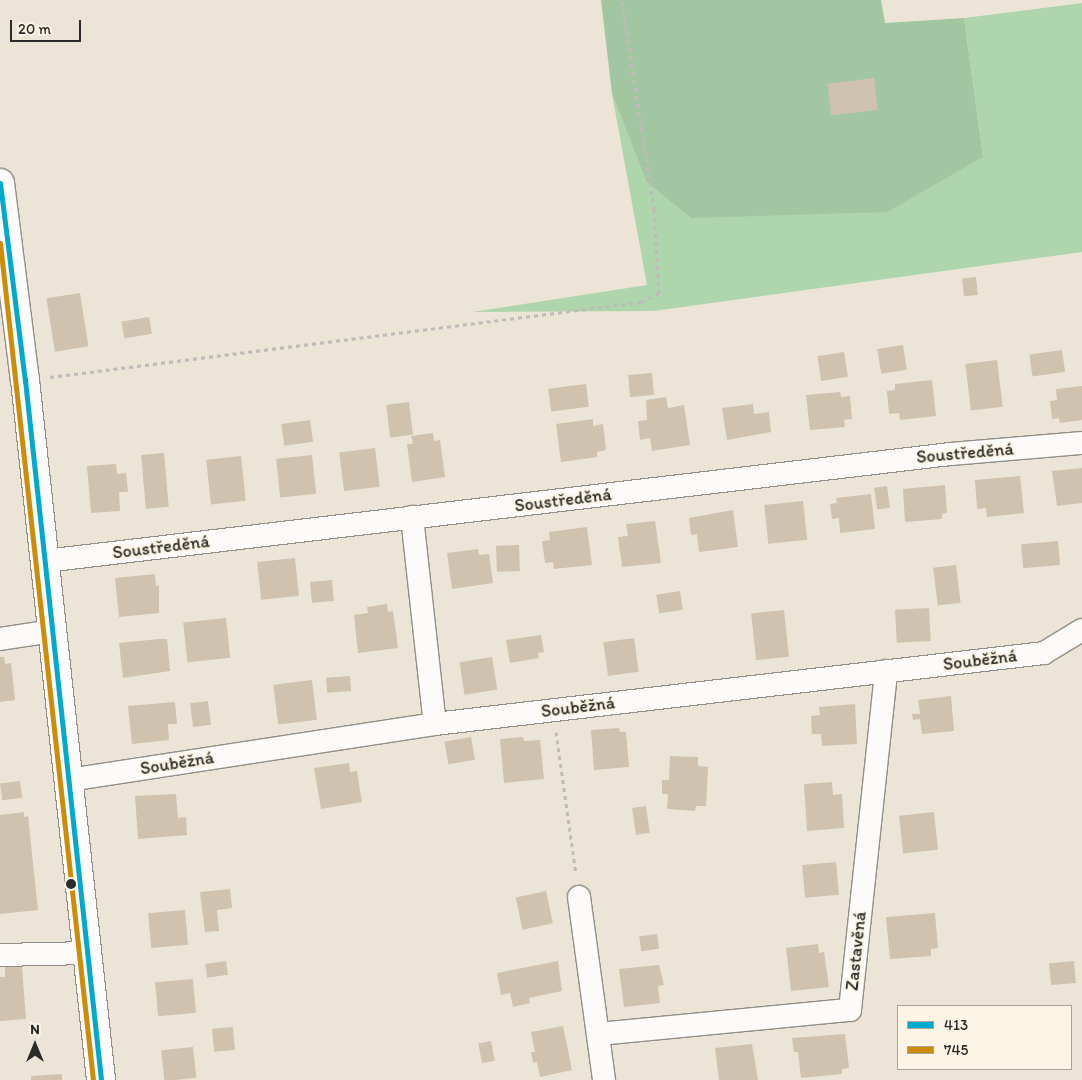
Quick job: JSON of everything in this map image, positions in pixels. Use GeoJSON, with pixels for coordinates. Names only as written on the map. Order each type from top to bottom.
{"type":"FeatureCollection","features":[{"type":"Feature","properties":{"kind":"main road"},"geometry":{"type":"LineString","coordinates":[[0,183],[25,380],[101,1080]]}},
{"type":"Feature","properties":{"kind":"street","name":"Soustředěná"},"geometry":{"type":"LineString","coordinates":[[45,561],[950,454],[1082,443]]}},
{"type":"Feature","properties":{"kind":"street"},"geometry":{"type":"LineString","coordinates":[[412,518],[434,724]]}},
{"type":"Feature","properties":{"kind":"street","name":"Souběžná"},"geometry":{"type":"LineString","coordinates":[[69,780],[434,724],[1044,653],[1082,630]]}},
{"type":"Feature","properties":{"kind":"street"},"geometry":{"type":"LineString","coordinates":[[0,638],[52,631]]}},
{"type":"Feature","properties":{"kind":"street","name":"Zastavěná"},"geometry":{"type":"LineString","coordinates":[[599,1034],[850,1010],[886,671]]}},
{"type":"Feature","properties":{"kind":"street"},"geometry":{"type":"LineString","coordinates":[[579,897],[604,1080]]}},
{"type":"Feature","properties":{"kind":"street"},"geometry":{"type":"LineString","coordinates":[[0,955],[88,953]]}},
{"type":"Feature","properties":{"kind":"path"},"geometry":{"type":"LineString","coordinates":[[25,380],[641,302],[659,293],[654,210],[622,0]]}},
{"type":"Feature","properties":{"kind":"path"},"geometry":{"type":"LineString","coordinates":[[553,710],[579,897]]}},
{"type":"Feature","properties":{"kind":"green space"},"geometry":{"type":"Polygon","coordinates":[[[601,0],[881,0],[885,23],[964,18],[983,157],[887,212],[691,218],[646,181],[612,94],[601,0]]]}},
{"type":"Feature","properties":{"kind":"green space"},"geometry":{"type":"Polygon","coordinates":[[[1082,3],[1082,252],[654,311],[472,312],[647,285],[612,94],[646,181],[983,157],[964,18],[1082,3]]]}},
{"type":"Feature","properties":{"kind":"building"},"geometry":{"type":"Polygon","coordinates":[[[874,78],[878,110],[831,115],[827,84],[874,78]]]}},
{"type":"Feature","properties":{"kind":"building"},"geometry":{"type":"Polygon","coordinates":[[[976,277],[978,295],[964,296],[962,278],[976,277]]]}},
{"type":"Feature","properties":{"kind":"building"},"geometry":{"type":"Polygon","coordinates":[[[80,293],[88,346],[55,352],[46,298],[80,293]]]}},
{"type":"Feature","properties":{"kind":"building"},"geometry":{"type":"Polygon","coordinates":[[[149,317],[152,334],[124,339],[121,322],[149,317]]]}},
{"type":"Feature","properties":{"kind":"building"},"geometry":{"type":"Polygon","coordinates":[[[903,345],[907,370],[881,374],[877,349],[903,345]]]}},
{"type":"Feature","properties":{"kind":"building"},"geometry":{"type":"Polygon","coordinates":[[[1062,350],[1065,372],[1032,376],[1029,355],[1062,350]]]}},
{"type":"Feature","properties":{"kind":"building"},"geometry":{"type":"Polygon","coordinates":[[[844,352],[848,377],[821,381],[817,356],[844,352]]]}},
{"type":"Feature","properties":{"kind":"building"},"geometry":{"type":"Polygon","coordinates":[[[997,360],[1003,407],[971,411],[965,364],[997,360]]]}},
{"type":"Feature","properties":{"kind":"building"},"geometry":{"type":"Polygon","coordinates":[[[652,373],[654,395],[630,397],[628,375],[652,373]]]}},
{"type":"Feature","properties":{"kind":"building"},"geometry":{"type":"Polygon","coordinates":[[[932,380],[936,416],[900,420],[899,413],[889,414],[887,391],[895,390],[895,384],[932,380]]]}},
{"type":"Feature","properties":{"kind":"building"},"geometry":{"type":"Polygon","coordinates":[[[586,384],[589,407],[551,411],[548,389],[586,384]]]}},
{"type":"Feature","properties":{"kind":"building"},"geometry":{"type":"Polygon","coordinates":[[[1082,386],[1082,420],[1060,423],[1059,418],[1052,419],[1050,401],[1057,400],[1056,389],[1082,386]]]}},
{"type":"Feature","properties":{"kind":"building"},"geometry":{"type":"Polygon","coordinates":[[[840,392],[841,397],[850,396],[852,419],[844,420],[845,427],[810,430],[806,395],[840,392]]]}},
{"type":"Feature","properties":{"kind":"building"},"geometry":{"type":"Polygon","coordinates":[[[666,397],[668,408],[684,405],[690,445],[652,451],[650,438],[640,440],[638,421],[647,420],[646,400],[666,397]]]}},
{"type":"Feature","properties":{"kind":"building"},"geometry":{"type":"Polygon","coordinates":[[[409,402],[413,435],[390,438],[386,405],[409,402]]]}},
{"type":"Feature","properties":{"kind":"building"},"geometry":{"type":"Polygon","coordinates":[[[753,404],[754,414],[769,412],[771,432],[727,440],[722,408],[753,404]]]}},
{"type":"Feature","properties":{"kind":"building"},"geometry":{"type":"Polygon","coordinates":[[[593,419],[593,426],[603,424],[606,450],[597,452],[597,457],[561,462],[556,424],[593,419]]]}},
{"type":"Feature","properties":{"kind":"building"},"geometry":{"type":"Polygon","coordinates":[[[310,420],[313,442],[284,446],[281,424],[310,420]]]}},
{"type":"Feature","properties":{"kind":"building"},"geometry":{"type":"Polygon","coordinates":[[[433,433],[434,441],[440,440],[445,477],[412,482],[407,444],[413,444],[411,436],[433,433]]]}},
{"type":"Feature","properties":{"kind":"building"},"geometry":{"type":"Polygon","coordinates":[[[375,448],[380,487],[344,491],[339,452],[375,448]]]}},
{"type":"Feature","properties":{"kind":"building"},"geometry":{"type":"Polygon","coordinates":[[[164,453],[169,507],[146,509],[141,455],[164,453]]]}},
{"type":"Feature","properties":{"kind":"building"},"geometry":{"type":"Polygon","coordinates":[[[312,455],[316,494],[280,498],[276,459],[312,455]]]}},
{"type":"Feature","properties":{"kind":"building"},"geometry":{"type":"Polygon","coordinates":[[[241,456],[246,501],[211,504],[206,460],[241,456]]]}},
{"type":"Feature","properties":{"kind":"building"},"geometry":{"type":"Polygon","coordinates":[[[116,464],[117,474],[126,473],[128,492],[119,492],[120,511],[91,513],[87,466],[116,464]]]}},
{"type":"Feature","properties":{"kind":"building"},"geometry":{"type":"Polygon","coordinates":[[[1082,468],[1082,503],[1057,506],[1052,471],[1082,468]]]}},
{"type":"Feature","properties":{"kind":"building"},"geometry":{"type":"Polygon","coordinates":[[[1020,476],[1024,513],[987,517],[986,508],[977,509],[975,480],[1020,476]]]}},
{"type":"Feature","properties":{"kind":"building"},"geometry":{"type":"Polygon","coordinates":[[[945,485],[947,513],[942,514],[942,519],[905,522],[903,489],[945,485]]]}},
{"type":"Feature","properties":{"kind":"building"},"geometry":{"type":"Polygon","coordinates":[[[887,486],[890,508],[877,510],[874,488],[887,486]]]}},
{"type":"Feature","properties":{"kind":"building"},"geometry":{"type":"Polygon","coordinates":[[[871,494],[875,529],[840,533],[839,518],[832,519],[830,504],[837,503],[836,498],[871,494]]]}},
{"type":"Feature","properties":{"kind":"building"},"geometry":{"type":"Polygon","coordinates":[[[803,501],[807,540],[768,544],[764,505],[803,501]]]}},
{"type":"Feature","properties":{"kind":"building"},"geometry":{"type":"Polygon","coordinates":[[[733,510],[738,547],[699,552],[697,534],[691,535],[689,518],[733,510]]]}},
{"type":"Feature","properties":{"kind":"building"},"geometry":{"type":"Polygon","coordinates":[[[655,521],[661,563],[622,567],[618,537],[628,536],[626,524],[655,521]]]}},
{"type":"Feature","properties":{"kind":"building"},"geometry":{"type":"Polygon","coordinates":[[[587,527],[592,565],[554,569],[553,562],[545,563],[542,541],[550,540],[549,532],[587,527]]]}},
{"type":"Feature","properties":{"kind":"building"},"geometry":{"type":"Polygon","coordinates":[[[1058,541],[1060,565],[1023,568],[1021,544],[1058,541]]]}},
{"type":"Feature","properties":{"kind":"building"},"geometry":{"type":"Polygon","coordinates":[[[519,545],[520,571],[497,572],[496,546],[519,545]]]}},
{"type":"Feature","properties":{"kind":"building"},"geometry":{"type":"Polygon","coordinates":[[[478,549],[479,555],[489,554],[493,583],[452,589],[447,553],[478,549]]]}},
{"type":"Feature","properties":{"kind":"building"},"geometry":{"type":"Polygon","coordinates":[[[295,558],[299,596],[261,600],[257,562],[295,558]]]}},
{"type":"Feature","properties":{"kind":"building"},"geometry":{"type":"Polygon","coordinates":[[[956,565],[961,603],[938,606],[933,568],[956,565]]]}},
{"type":"Feature","properties":{"kind":"building"},"geometry":{"type":"Polygon","coordinates":[[[155,574],[156,586],[159,585],[159,613],[119,617],[115,578],[155,574]]]}},
{"type":"Feature","properties":{"kind":"building"},"geometry":{"type":"Polygon","coordinates":[[[332,580],[334,601],[312,603],[310,582],[332,580]]]}},
{"type":"Feature","properties":{"kind":"building"},"geometry":{"type":"Polygon","coordinates":[[[680,591],[683,610],[659,614],[656,595],[680,591]]]}},
{"type":"Feature","properties":{"kind":"building"},"geometry":{"type":"Polygon","coordinates":[[[387,604],[388,612],[393,611],[398,648],[358,653],[354,615],[368,613],[367,607],[387,604]]]}},
{"type":"Feature","properties":{"kind":"building"},"geometry":{"type":"Polygon","coordinates":[[[929,608],[931,641],[897,643],[895,610],[929,608]]]}},
{"type":"Feature","properties":{"kind":"building"},"geometry":{"type":"Polygon","coordinates":[[[784,610],[789,657],[756,660],[751,613],[784,610]]]}},
{"type":"Feature","properties":{"kind":"building"},"geometry":{"type":"Polygon","coordinates":[[[226,618],[230,658],[187,662],[183,622],[226,618]]]}},
{"type":"Feature","properties":{"kind":"building"},"geometry":{"type":"Polygon","coordinates":[[[541,635],[544,652],[538,653],[539,658],[510,663],[506,640],[541,635]]]}},
{"type":"Feature","properties":{"kind":"building"},"geometry":{"type":"Polygon","coordinates":[[[634,638],[639,672],[608,676],[603,642],[634,638]]]}},
{"type":"Feature","properties":{"kind":"building"},"geometry":{"type":"Polygon","coordinates":[[[167,639],[170,671],[123,678],[119,643],[167,639]]]}},
{"type":"Feature","properties":{"kind":"building"},"geometry":{"type":"Polygon","coordinates":[[[0,657],[4,657],[5,664],[11,663],[15,700],[0,702],[0,657]]]}},
{"type":"Feature","properties":{"kind":"building"},"geometry":{"type":"Polygon","coordinates":[[[492,657],[497,690],[465,695],[459,662],[492,657]]]}},
{"type":"Feature","properties":{"kind":"building"},"geometry":{"type":"Polygon","coordinates":[[[350,676],[351,691],[327,693],[326,678],[350,676]]]}},
{"type":"Feature","properties":{"kind":"building"},"geometry":{"type":"Polygon","coordinates":[[[312,680],[317,720],[278,724],[273,685],[312,680]]]}},
{"type":"Feature","properties":{"kind":"building"},"geometry":{"type":"Polygon","coordinates":[[[951,696],[954,731],[922,734],[920,719],[913,720],[912,714],[920,714],[918,700],[951,696]]]}},
{"type":"Feature","properties":{"kind":"building"},"geometry":{"type":"Polygon","coordinates":[[[208,701],[211,725],[193,727],[190,703],[208,701]]]}},
{"type":"Feature","properties":{"kind":"building"},"geometry":{"type":"Polygon","coordinates":[[[175,702],[177,724],[168,724],[169,740],[132,744],[128,706],[175,702]]]}},
{"type":"Feature","properties":{"kind":"building"},"geometry":{"type":"Polygon","coordinates":[[[855,704],[857,744],[822,746],[821,734],[812,734],[811,716],[820,715],[819,707],[855,704]]]}},
{"type":"Feature","properties":{"kind":"building"},"geometry":{"type":"Polygon","coordinates":[[[619,728],[620,732],[626,732],[629,767],[594,770],[591,730],[619,728]]]}},
{"type":"Feature","properties":{"kind":"building"},"geometry":{"type":"Polygon","coordinates":[[[471,737],[475,760],[448,764],[444,742],[471,737]]]}},
{"type":"Feature","properties":{"kind":"building"},"geometry":{"type":"Polygon","coordinates":[[[523,737],[524,741],[540,740],[544,779],[504,783],[500,739],[523,737]]]}},
{"type":"Feature","properties":{"kind":"building"},"geometry":{"type":"Polygon","coordinates":[[[670,756],[698,757],[698,766],[708,767],[706,806],[696,806],[695,811],[667,809],[668,794],[662,794],[662,780],[669,780],[670,756]]]}},
{"type":"Feature","properties":{"kind":"building"},"geometry":{"type":"Polygon","coordinates":[[[349,763],[350,772],[357,771],[362,802],[321,809],[314,768],[349,763]]]}},
{"type":"Feature","properties":{"kind":"building"},"geometry":{"type":"Polygon","coordinates":[[[20,781],[22,798],[2,800],[0,783],[20,781]]]}},
{"type":"Feature","properties":{"kind":"building"},"geometry":{"type":"Polygon","coordinates":[[[832,782],[833,795],[842,794],[844,828],[807,831],[804,784],[832,782]]]}},
{"type":"Feature","properties":{"kind":"building"},"geometry":{"type":"Polygon","coordinates":[[[176,794],[178,818],[186,817],[187,835],[138,839],[135,796],[176,794]]]}},
{"type":"Feature","properties":{"kind":"building"},"geometry":{"type":"Polygon","coordinates":[[[646,806],[650,833],[636,835],[632,808],[646,806]]]}},
{"type":"Feature","properties":{"kind":"building"},"geometry":{"type":"Polygon","coordinates":[[[24,812],[24,817],[28,816],[38,910],[0,914],[0,815],[24,812]]]}},
{"type":"Feature","properties":{"kind":"building"},"geometry":{"type":"Polygon","coordinates":[[[934,812],[938,850],[903,853],[899,816],[934,812]]]}},
{"type":"Feature","properties":{"kind":"building"},"geometry":{"type":"Polygon","coordinates":[[[836,862],[839,895],[805,898],[802,865],[836,862]]]}},
{"type":"Feature","properties":{"kind":"building"},"geometry":{"type":"Polygon","coordinates":[[[230,889],[232,908],[217,910],[219,931],[205,932],[200,892],[230,889]]]}},
{"type":"Feature","properties":{"kind":"building"},"geometry":{"type":"Polygon","coordinates":[[[546,891],[553,923],[523,930],[516,897],[546,891]]]}},
{"type":"Feature","properties":{"kind":"building"},"geometry":{"type":"Polygon","coordinates":[[[185,910],[188,945],[151,948],[148,913],[185,910]]]}},
{"type":"Feature","properties":{"kind":"building"},"geometry":{"type":"Polygon","coordinates":[[[935,913],[938,948],[931,949],[931,956],[890,959],[886,917],[935,913]]]}},
{"type":"Feature","properties":{"kind":"building"},"geometry":{"type":"Polygon","coordinates":[[[657,934],[659,949],[641,951],[639,937],[657,934]]]}},
{"type":"Feature","properties":{"kind":"building"},"geometry":{"type":"Polygon","coordinates":[[[818,944],[819,953],[824,952],[829,987],[791,991],[786,948],[818,944]]]}},
{"type":"Feature","properties":{"kind":"building"},"geometry":{"type":"Polygon","coordinates":[[[226,961],[228,975],[207,978],[205,964],[226,961]]]}},
{"type":"Feature","properties":{"kind":"building"},"geometry":{"type":"Polygon","coordinates":[[[558,961],[562,991],[529,998],[530,1003],[513,1007],[510,993],[501,995],[497,973],[558,961]]]}},
{"type":"Feature","properties":{"kind":"building"},"geometry":{"type":"Polygon","coordinates":[[[1074,961],[1076,983],[1051,985],[1049,963],[1074,961]]]}},
{"type":"Feature","properties":{"kind":"building"},"geometry":{"type":"Polygon","coordinates":[[[659,965],[664,985],[658,986],[660,1003],[624,1007],[619,969],[659,965]]]}},
{"type":"Feature","properties":{"kind":"building"},"geometry":{"type":"Polygon","coordinates":[[[5,967],[22,967],[26,1019],[0,1021],[0,977],[5,977],[5,967]]]}},
{"type":"Feature","properties":{"kind":"building"},"geometry":{"type":"Polygon","coordinates":[[[193,979],[196,1013],[158,1016],[155,982],[193,979]]]}},
{"type":"Feature","properties":{"kind":"building"},"geometry":{"type":"Polygon","coordinates":[[[563,1026],[572,1070],[540,1077],[537,1062],[533,1063],[531,1052],[535,1052],[531,1032],[563,1026]]]}},
{"type":"Feature","properties":{"kind":"building"},"geometry":{"type":"Polygon","coordinates":[[[233,1027],[235,1050],[214,1052],[212,1029],[233,1027]]]}},
{"type":"Feature","properties":{"kind":"building"},"geometry":{"type":"Polygon","coordinates":[[[845,1034],[849,1068],[842,1069],[842,1074],[801,1078],[798,1052],[794,1052],[792,1038],[845,1034]]]}},
{"type":"Feature","properties":{"kind":"building"},"geometry":{"type":"Polygon","coordinates":[[[491,1041],[495,1061],[482,1063],[478,1043],[491,1041]]]}},
{"type":"Feature","properties":{"kind":"building"},"geometry":{"type":"Polygon","coordinates":[[[752,1044],[758,1080],[719,1080],[715,1048],[752,1044]]]}},
{"type":"Feature","properties":{"kind":"building"},"geometry":{"type":"Polygon","coordinates":[[[193,1047],[196,1078],[164,1080],[161,1050],[193,1047]]]}},
{"type":"Feature","properties":{"kind":"building"},"geometry":{"type":"Polygon","coordinates":[[[62,1074],[62,1080],[31,1080],[31,1076],[62,1074]]]}},
{"type":"Feature","properties":{"kind":"transit line","name":"413"},"geometry":{"type":"LineString","coordinates":[[0,183],[25,380],[101,1080]]}},
{"type":"Feature","properties":{"kind":"transit line","name":"745"},"geometry":{"type":"LineString","coordinates":[[0,243],[93,1080]]}}]}
